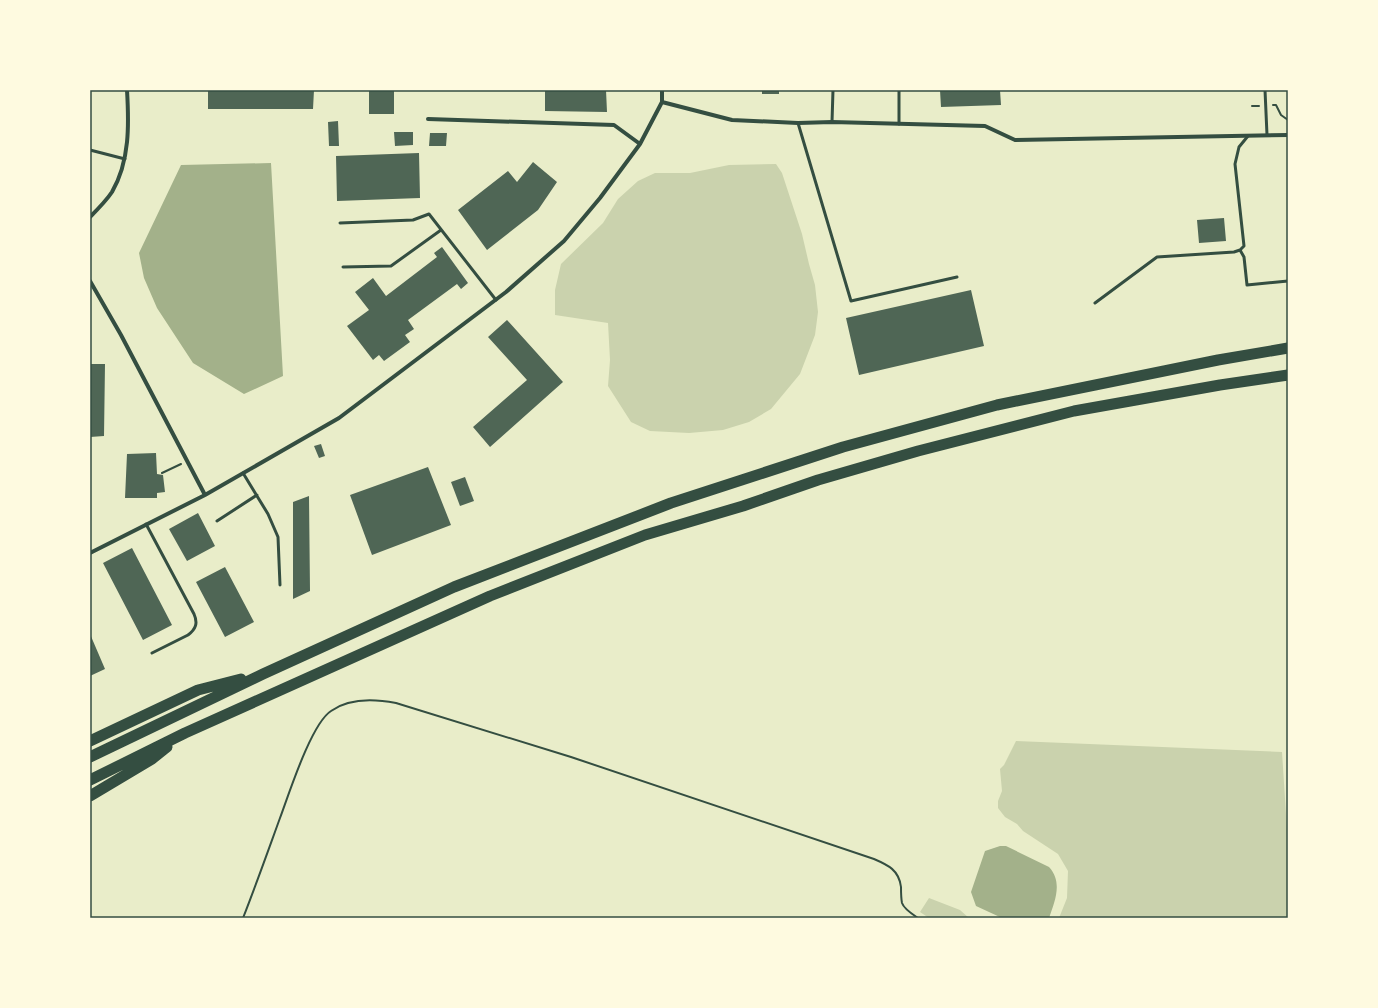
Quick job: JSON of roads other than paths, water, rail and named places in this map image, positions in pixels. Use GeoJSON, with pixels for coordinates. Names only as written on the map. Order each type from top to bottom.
{"type":"FeatureCollection","features":[{"type":"Feature","properties":{"kind":"highway"},"geometry":{"type":"LineString","coordinates":[[90,757],[264,674],[454,587],[672,503],[844,447],[997,405],[1288,348]]}},
{"type":"Feature","properties":{"kind":"highway"},"geometry":{"type":"LineString","coordinates":[[90,780],[185,733],[490,596],[645,534],[743,506],[818,480],[918,451],[1074,411],[1220,385],[1288,375]]}},
{"type":"Feature","properties":{"kind":"highway"},"geometry":{"type":"LineString","coordinates":[[90,740],[198,690],[264,674]]}},
{"type":"Feature","properties":{"kind":"highway"},"geometry":{"type":"LineString","coordinates":[[90,796],[152,759],[185,733]]}},
{"type":"Feature","properties":{"kind":"street"},"geometry":{"type":"LineString","coordinates":[[90,217],[112,192],[121,173],[125,159],[127,141],[127,90]]}},
{"type":"Feature","properties":{"kind":"street"},"geometry":{"type":"LineString","coordinates":[[90,553],[205,495],[339,418],[496,300],[564,241],[600,198],[640,144],[662,102],[662,90]]}},
{"type":"Feature","properties":{"kind":"street"},"geometry":{"type":"LineString","coordinates":[[662,102],[732,120],[798,123],[832,122],[985,126],[1015,140],[1288,135]]}},
{"type":"Feature","properties":{"kind":"street"},"geometry":{"type":"LineString","coordinates":[[428,118],[614,125],[640,144]]}},
{"type":"Feature","properties":{"kind":"street"},"geometry":{"type":"LineString","coordinates":[[90,281],[205,495]]}},
{"type":"Feature","properties":{"kind":"lane"},"geometry":{"type":"LineString","coordinates":[[832,122],[833,90]]}},
{"type":"Feature","properties":{"kind":"lane"},"geometry":{"type":"LineString","coordinates":[[899,90],[900,124]]}},
{"type":"Feature","properties":{"kind":"lane"},"geometry":{"type":"LineString","coordinates":[[1265,90],[1267,135]]}},
{"type":"Feature","properties":{"kind":"lane"},"geometry":{"type":"LineString","coordinates":[[798,123],[851,301],[958,277]]}},
{"type":"Feature","properties":{"kind":"lane"},"geometry":{"type":"LineString","coordinates":[[1095,303],[1157,257],[1234,252],[1240,250],[1244,246],[1235,164],[1239,148],[1248,136]]}},
{"type":"Feature","properties":{"kind":"lane"},"geometry":{"type":"LineString","coordinates":[[90,150],[125,159]]}},
{"type":"Feature","properties":{"kind":"lane"},"geometry":{"type":"LineString","coordinates":[[340,223],[413,220],[429,214],[496,300]]}},
{"type":"Feature","properties":{"kind":"lane"},"geometry":{"type":"LineString","coordinates":[[343,267],[391,266],[441,230]]}},
{"type":"Feature","properties":{"kind":"lane"},"geometry":{"type":"LineString","coordinates":[[1240,250],[1244,257],[1247,285],[1288,281]]}},
{"type":"Feature","properties":{"kind":"lane"},"geometry":{"type":"LineString","coordinates":[[243,473],[268,514],[278,537],[280,585]]}},
{"type":"Feature","properties":{"kind":"lane"},"geometry":{"type":"LineString","coordinates":[[217,521],[257,495]]}},
{"type":"Feature","properties":{"kind":"lane"},"geometry":{"type":"LineString","coordinates":[[146,524],[194,614],[196,623],[193,631],[188,635],[152,653]]}}]}
